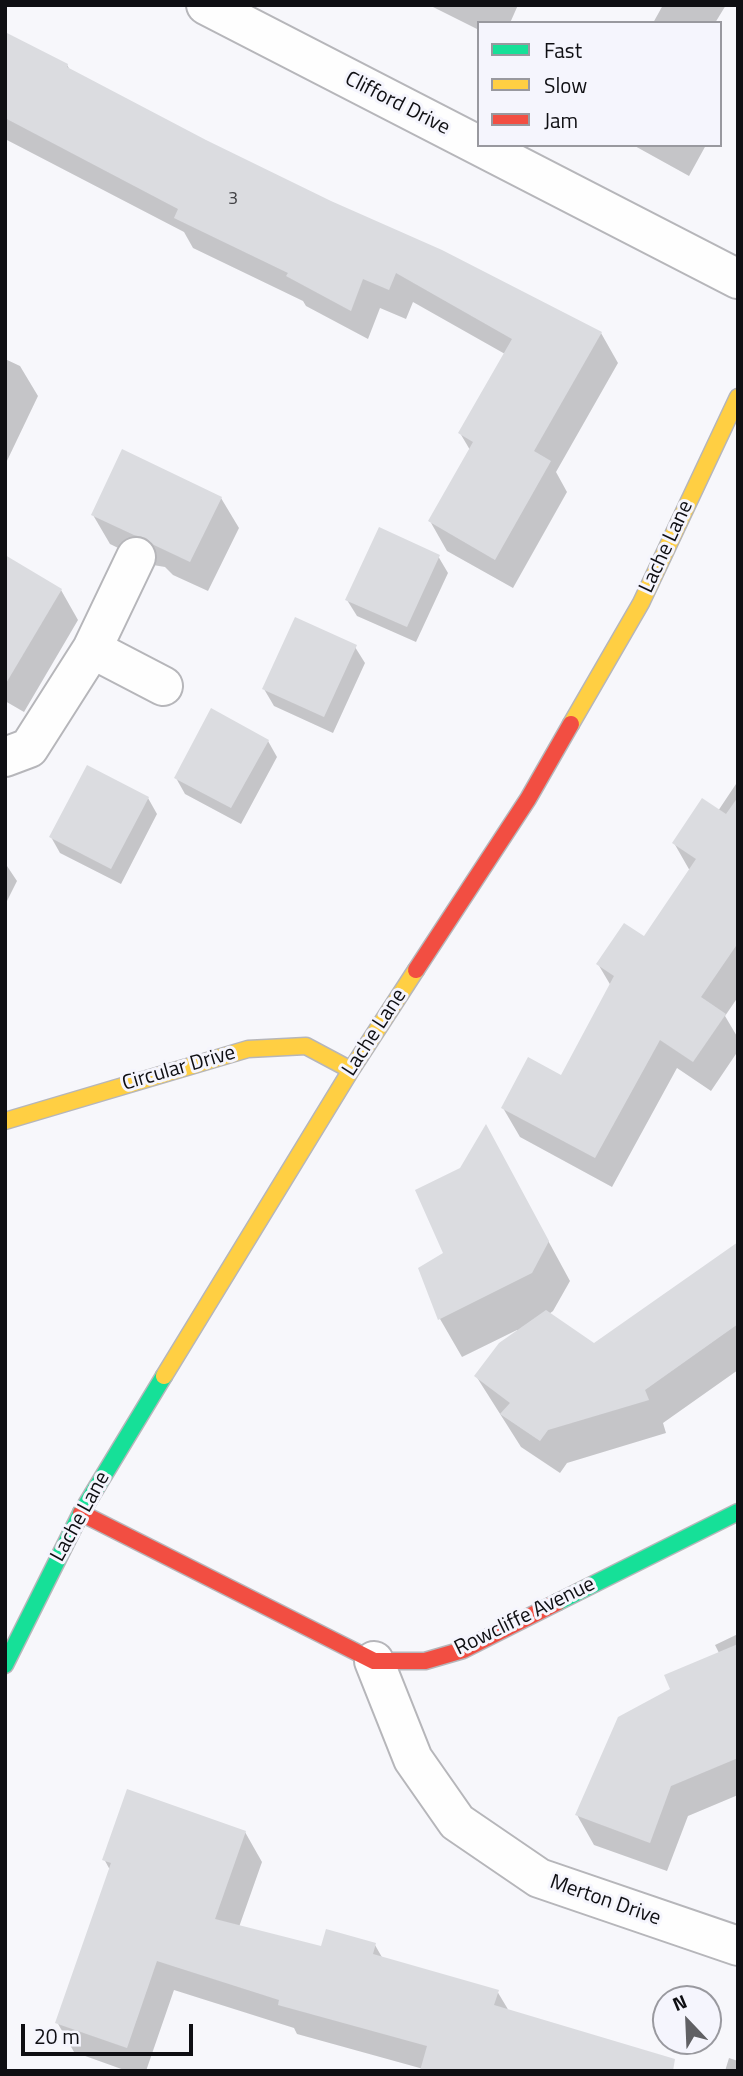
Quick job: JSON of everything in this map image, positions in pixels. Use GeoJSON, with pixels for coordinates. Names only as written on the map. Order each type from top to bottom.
{"type":"FeatureCollection","features":[{"type":"Feature","properties":{"kind":"street","name":"Clifford Drive"},"geometry":{"type":"LineString","coordinates":[[206,5],[477,145]]}},
{"type":"Feature","properties":{"kind":"street","name":"Clifford Drive"},"geometry":{"type":"LineString","coordinates":[[482,147],[738,279]]}},
{"type":"Feature","properties":{"kind":"street","name":"Lache Lane"},"geometry":{"type":"LineString","coordinates":[[5,1665],[81,1513],[351,1070],[528,799],[640,603],[738,397]]}},
{"type":"Feature","properties":{"kind":"street"},"geometry":{"type":"LineString","coordinates":[[5,757],[29,748],[92,649],[136,557]]}},
{"type":"Feature","properties":{"kind":"street"},"geometry":{"type":"LineString","coordinates":[[92,649],[163,686]]}},
{"type":"Feature","properties":{"kind":"street","name":"Circular Drive"},"geometry":{"type":"LineString","coordinates":[[5,1121],[248,1049],[306,1046],[351,1070]]}},
{"type":"Feature","properties":{"kind":"street","name":"Rowcliffe Avenue"},"geometry":{"type":"LineString","coordinates":[[81,1513],[374,1661],[425,1661],[463,1650],[738,1512]]}},
{"type":"Feature","properties":{"kind":"street","name":"Merton Drive"},"geometry":{"type":"LineString","coordinates":[[374,1661],[414,1759],[457,1822],[539,1878],[738,1946]]}},
{"type":"Feature","properties":{"kind":"building"},"geometry":{"type":"Polygon","coordinates":[[[5,32],[206,140],[331,201],[442,250],[602,332],[534,451],[551,461],[495,560],[428,521],[473,442],[458,433],[512,339],[396,273],[389,290],[363,279],[351,311],[286,276],[288,273],[174,218],[178,209],[5,118],[5,32]]]}},
{"type":"Feature","properties":{"kind":"building"},"geometry":{"type":"Polygon","coordinates":[[[122,449],[222,497],[190,562],[154,545],[146,538],[91,515],[122,449]]]}},
{"type":"Feature","properties":{"kind":"building"},"geometry":{"type":"Polygon","coordinates":[[[379,527],[440,555],[407,627],[345,600],[379,527]]]}},
{"type":"Feature","properties":{"kind":"building"},"geometry":{"type":"Polygon","coordinates":[[[5,555],[62,589],[5,685],[5,555]]]}},
{"type":"Feature","properties":{"kind":"building"},"geometry":{"type":"Polygon","coordinates":[[[295,617],[357,645],[324,717],[262,689],[295,617]]]}},
{"type":"Feature","properties":{"kind":"building"},"geometry":{"type":"Polygon","coordinates":[[[211,708],[269,740],[231,808],[174,778],[211,708]]]}},
{"type":"Feature","properties":{"kind":"building"},"geometry":{"type":"Polygon","coordinates":[[[87,765],[149,797],[111,869],[49,837],[87,765]]]}},
{"type":"Feature","properties":{"kind":"building"},"geometry":{"type":"Polygon","coordinates":[[[738,797],[738,943],[701,997],[726,1014],[693,1062],[660,1040],[595,1158],[501,1108],[528,1057],[561,1075],[614,976],[596,964],[624,923],[644,936],[696,859],[672,843],[702,798],[726,814],[738,797]]]}},
{"type":"Feature","properties":{"kind":"building"},"geometry":{"type":"Polygon","coordinates":[[[486,1124],[549,1241],[532,1273],[438,1320],[418,1268],[443,1253],[415,1190],[460,1168],[486,1124]]]}},
{"type":"Feature","properties":{"kind":"building"},"geometry":{"type":"Polygon","coordinates":[[[738,1242],[738,1324],[645,1390],[649,1400],[548,1430],[540,1441],[500,1414],[510,1403],[474,1376],[499,1343],[546,1310],[594,1343],[738,1242]]]}},
{"type":"Feature","properties":{"kind":"building"},"geometry":{"type":"Polygon","coordinates":[[[738,1644],[738,1758],[671,1786],[650,1843],[575,1815],[618,1717],[670,1689],[664,1675],[738,1644]]]}},
{"type":"Feature","properties":{"kind":"building"},"geometry":{"type":"Polygon","coordinates":[[[127,1789],[246,1831],[215,1919],[321,1946],[326,1929],[376,1943],[373,1954],[499,1990],[494,2005],[652,2052],[652,2055],[675,2059],[673,2071],[420,2071],[427,2046],[278,2005],[279,2000],[157,1961],[127,2048],[55,2023],[111,1863],[102,1860],[127,1789]]]}},
{"type":"Feature","properties":{"kind":"traffic: fast"},"geometry":{"type":"LineString","coordinates":[[5,1665],[81,1513],[164,1376]]}},
{"type":"Feature","properties":{"kind":"traffic: fast"},"geometry":{"type":"LineString","coordinates":[[558,1602],[738,1512]]}},
{"type":"Feature","properties":{"kind":"traffic: slow"},"geometry":{"type":"LineString","coordinates":[[571,724],[641,603],[738,397]]}},
{"type":"Feature","properties":{"kind":"traffic: slow"},"geometry":{"type":"LineString","coordinates":[[164,1376],[351,1070],[416,970]]}},
{"type":"Feature","properties":{"kind":"traffic: slow"},"geometry":{"type":"LineString","coordinates":[[5,1121],[248,1049],[306,1046],[351,1070]]}},
{"type":"Feature","properties":{"kind":"traffic: jam"},"geometry":{"type":"LineString","coordinates":[[416,970],[528,799],[571,724]]}},
{"type":"Feature","properties":{"kind":"traffic: jam"},"geometry":{"type":"LineString","coordinates":[[81,1513],[374,1661],[425,1661],[463,1650],[558,1602]]}}]}
